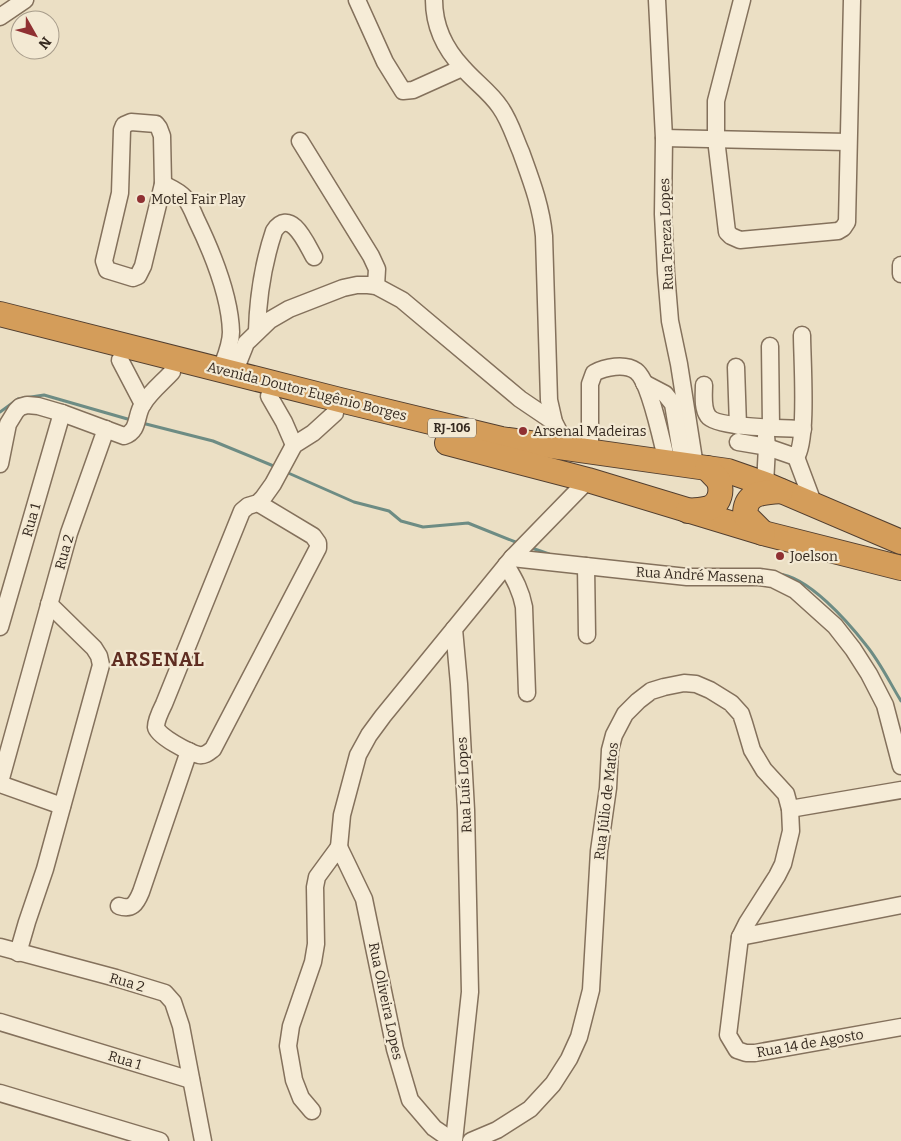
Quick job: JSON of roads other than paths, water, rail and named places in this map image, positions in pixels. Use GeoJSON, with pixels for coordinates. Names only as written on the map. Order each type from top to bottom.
{"type":"FeatureCollection","features":[{"type":"Feature","properties":{"kind":"highway","name":"Avenida Doutor Eugênio Borges"},"geometry":{"type":"LineString","coordinates":[[0,314],[349,403],[501,439],[728,471],[773,487],[901,542]]}},
{"type":"Feature","properties":{"kind":"highway","name":"Avenida Doutor Eugênio Borges"},"geometry":{"type":"LineString","coordinates":[[0,328],[120,360],[335,413],[588,480],[763,533],[900,570]]}},
{"type":"Feature","properties":{"kind":"highway"},"geometry":{"type":"LineString","coordinates":[[688,465],[717,478],[720,493],[717,501],[708,508],[688,511]]}},
{"type":"Feature","properties":{"kind":"highway"},"geometry":{"type":"LineString","coordinates":[[763,533],[746,515],[745,507],[755,495],[773,487]]}},
{"type":"Feature","properties":{"kind":"street"},"geometry":{"type":"LineString","coordinates":[[0,17],[25,0]]}},
{"type":"Feature","properties":{"kind":"street"},"geometry":{"type":"LineString","coordinates":[[356,0],[385,62],[403,91],[413,90],[462,68]]}},
{"type":"Feature","properties":{"kind":"street"},"geometry":{"type":"LineString","coordinates":[[434,0],[438,28],[445,44],[462,68],[494,97],[509,121],[536,192],[542,215],[544,236],[548,400],[554,422]]}},
{"type":"Feature","properties":{"kind":"street","name":"Rua Tereza Lopes"},"geometry":{"type":"LineString","coordinates":[[657,0],[664,138],[664,214],[667,282],[670,321],[679,364],[688,465]]}},
{"type":"Feature","properties":{"kind":"street"},"geometry":{"type":"LineString","coordinates":[[742,0],[716,100],[716,139],[727,232],[730,236],[740,240],[838,231],[843,228],[847,218],[852,0]]}},
{"type":"Feature","properties":{"kind":"street"},"geometry":{"type":"LineString","coordinates":[[127,123],[156,124],[159,128],[162,136],[163,184],[141,272],[133,278],[107,270],[104,265],[104,257],[120,193],[122,130],[127,123]]}},
{"type":"Feature","properties":{"kind":"street"},"geometry":{"type":"LineString","coordinates":[[664,138],[848,142]]}},
{"type":"Feature","properties":{"kind":"street"},"geometry":{"type":"LineString","coordinates":[[300,141],[372,256],[377,269],[376,286]]}},
{"type":"Feature","properties":{"kind":"street"},"geometry":{"type":"LineString","coordinates":[[163,184],[177,191],[186,199],[201,228],[220,278],[229,316],[231,334],[227,354],[228,371]]}},
{"type":"Feature","properties":{"kind":"street"},"geometry":{"type":"LineString","coordinates":[[257,331],[258,300],[262,276],[277,226],[283,223],[290,224],[298,229],[314,257]]}},
{"type":"Feature","properties":{"kind":"street"},"geometry":{"type":"LineString","coordinates":[[901,265],[901,274]]}},
{"type":"Feature","properties":{"kind":"street"},"geometry":{"type":"LineString","coordinates":[[228,371],[246,343],[257,331],[270,320],[289,309],[342,288],[357,285],[376,286],[402,300],[520,400],[554,422],[579,450]]}},
{"type":"Feature","properties":{"kind":"street"},"geometry":{"type":"LineString","coordinates":[[796,457],[800,451],[803,428],[802,335]]}},
{"type":"Feature","properties":{"kind":"street"},"geometry":{"type":"LineString","coordinates":[[770,346],[767,447],[773,487]]}},
{"type":"Feature","properties":{"kind":"street"},"geometry":{"type":"LineString","coordinates":[[120,360],[139,416]]}},
{"type":"Feature","properties":{"kind":"street"},"geometry":{"type":"LineString","coordinates":[[736,367],[738,434]]}},
{"type":"Feature","properties":{"kind":"street"},"geometry":{"type":"LineString","coordinates":[[579,450],[590,384],[594,373],[611,368],[630,368],[637,371],[644,383],[665,394],[673,404],[688,465]]}},
{"type":"Feature","properties":{"kind":"street"},"geometry":{"type":"LineString","coordinates":[[0,464],[8,424],[20,407],[38,406],[124,436],[128,435],[139,416],[172,372]]}},
{"type":"Feature","properties":{"kind":"street"},"geometry":{"type":"LineString","coordinates":[[704,385],[705,408],[707,415],[714,421],[767,447],[796,457]]}},
{"type":"Feature","properties":{"kind":"street"},"geometry":{"type":"LineString","coordinates":[[269,396],[284,422],[294,445]]}},
{"type":"Feature","properties":{"kind":"street","name":"Rua 1"},"geometry":{"type":"LineString","coordinates":[[0,627],[62,413]]}},
{"type":"Feature","properties":{"kind":"street"},"geometry":{"type":"LineString","coordinates":[[258,503],[314,536],[318,543],[318,548],[213,749],[204,755],[200,755],[189,751],[159,732],[156,725],[242,511],[248,506],[258,503],[282,469],[294,445],[313,433],[335,413]]}},
{"type":"Feature","properties":{"kind":"street"},"geometry":{"type":"LineString","coordinates":[[738,434],[768,427],[803,428]]}},
{"type":"Feature","properties":{"kind":"street","name":"Rua 2"},"geometry":{"type":"LineString","coordinates":[[49,604],[69,532],[106,429]]}},
{"type":"Feature","properties":{"kind":"street"},"geometry":{"type":"LineString","coordinates":[[796,457],[814,505]]}},
{"type":"Feature","properties":{"kind":"street"},"geometry":{"type":"LineString","coordinates":[[312,1111],[301,1098],[294,1080],[288,1046],[291,1026],[313,962],[316,944],[315,887],[317,877],[339,847],[342,815],[358,755],[369,735],[383,716],[513,558],[588,480]]}},
{"type":"Feature","properties":{"kind":"street"},"geometry":{"type":"LineString","coordinates":[[513,558],[523,601],[527,692]]}},
{"type":"Feature","properties":{"kind":"street","name":"Rua André Massena"},"geometry":{"type":"LineString","coordinates":[[513,558],[687,577],[759,577],[773,579],[795,590],[835,626],[853,648],[869,674],[886,706],[901,766]]}},
{"type":"Feature","properties":{"kind":"street"},"geometry":{"type":"LineString","coordinates":[[586,566],[587,635]]}},
{"type":"Feature","properties":{"kind":"street"},"geometry":{"type":"LineString","coordinates":[[18,953],[45,869],[101,665],[99,656],[94,648],[49,604],[0,783],[62,806]]}},
{"type":"Feature","properties":{"kind":"street","name":"Rua Luís Lopes"},"geometry":{"type":"LineString","coordinates":[[454,629],[466,810],[470,992],[454,1141]]}},
{"type":"Feature","properties":{"kind":"street","name":"Rua Júlio de Matos"},"geometry":{"type":"LineString","coordinates":[[471,1141],[496,1130],[530,1109],[557,1078],[569,1059],[579,1037],[592,990],[599,851],[608,788],[610,750],[614,735],[625,714],[651,691],[684,683],[696,684],[710,690],[736,707],[744,723],[752,750],[764,770],[786,794],[790,809],[791,831],[783,864],[740,938],[728,1034]]}},
{"type":"Feature","properties":{"kind":"street"},"geometry":{"type":"LineString","coordinates":[[119,906],[130,908],[134,905],[141,892],[189,751]]}},
{"type":"Feature","properties":{"kind":"street"},"geometry":{"type":"LineString","coordinates":[[790,809],[901,790]]}},
{"type":"Feature","properties":{"kind":"street","name":"Rua Oliveira Lopes"},"geometry":{"type":"LineString","coordinates":[[339,847],[364,899],[395,1049],[410,1100],[434,1128],[454,1141]]}},
{"type":"Feature","properties":{"kind":"street"},"geometry":{"type":"LineString","coordinates":[[740,938],[901,905]]}},
{"type":"Feature","properties":{"kind":"street","name":"Rua 2"},"geometry":{"type":"LineString","coordinates":[[0,947],[165,993],[173,1002],[181,1026],[191,1080]]}},
{"type":"Feature","properties":{"kind":"street","name":"Rua 1"},"geometry":{"type":"LineString","coordinates":[[0,1022],[191,1080]]}},
{"type":"Feature","properties":{"kind":"street","name":"Rua 14 de Agosto"},"geometry":{"type":"LineString","coordinates":[[728,1034],[737,1050],[755,1054],[901,1027]]}},
{"type":"Feature","properties":{"kind":"street"},"geometry":{"type":"LineString","coordinates":[[191,1080],[203,1141]]}},
{"type":"Feature","properties":{"kind":"street"},"geometry":{"type":"LineString","coordinates":[[0,1093],[160,1141]]}},
{"type":"Feature","properties":{"kind":"waterway"},"geometry":{"type":"LineString","coordinates":[[0,412],[18,399],[44,395],[131,420]]}},
{"type":"Feature","properties":{"kind":"waterway"},"geometry":{"type":"LineString","coordinates":[[142,423],[213,441],[276,467]]}},
{"type":"Feature","properties":{"kind":"waterway"},"geometry":{"type":"LineString","coordinates":[[286,472],[354,502],[389,511],[401,521],[423,527],[468,523],[518,543]]}},
{"type":"Feature","properties":{"kind":"waterway"},"geometry":{"type":"LineString","coordinates":[[529,547],[549,554]]}},
{"type":"Feature","properties":{"kind":"waterway"},"geometry":{"type":"LineString","coordinates":[[778,574],[802,583],[814,591],[838,613],[871,652],[901,701]]}},
{"type":"Feature","properties":{"kind":"place","name":"Motel Fair Play"},"geometry":{"type":"Point","coordinates":[141,199]}},
{"type":"Feature","properties":{"kind":"place","name":"Arsenal Madeiras"},"geometry":{"type":"Point","coordinates":[523,431]}},
{"type":"Feature","properties":{"kind":"place","name":"Joelson"},"geometry":{"type":"Point","coordinates":[780,556]}},
{"type":"Feature","properties":{"kind":"district","name":"ARSENAL"},"geometry":{"type":"Point","coordinates":[158,659]}}]}
